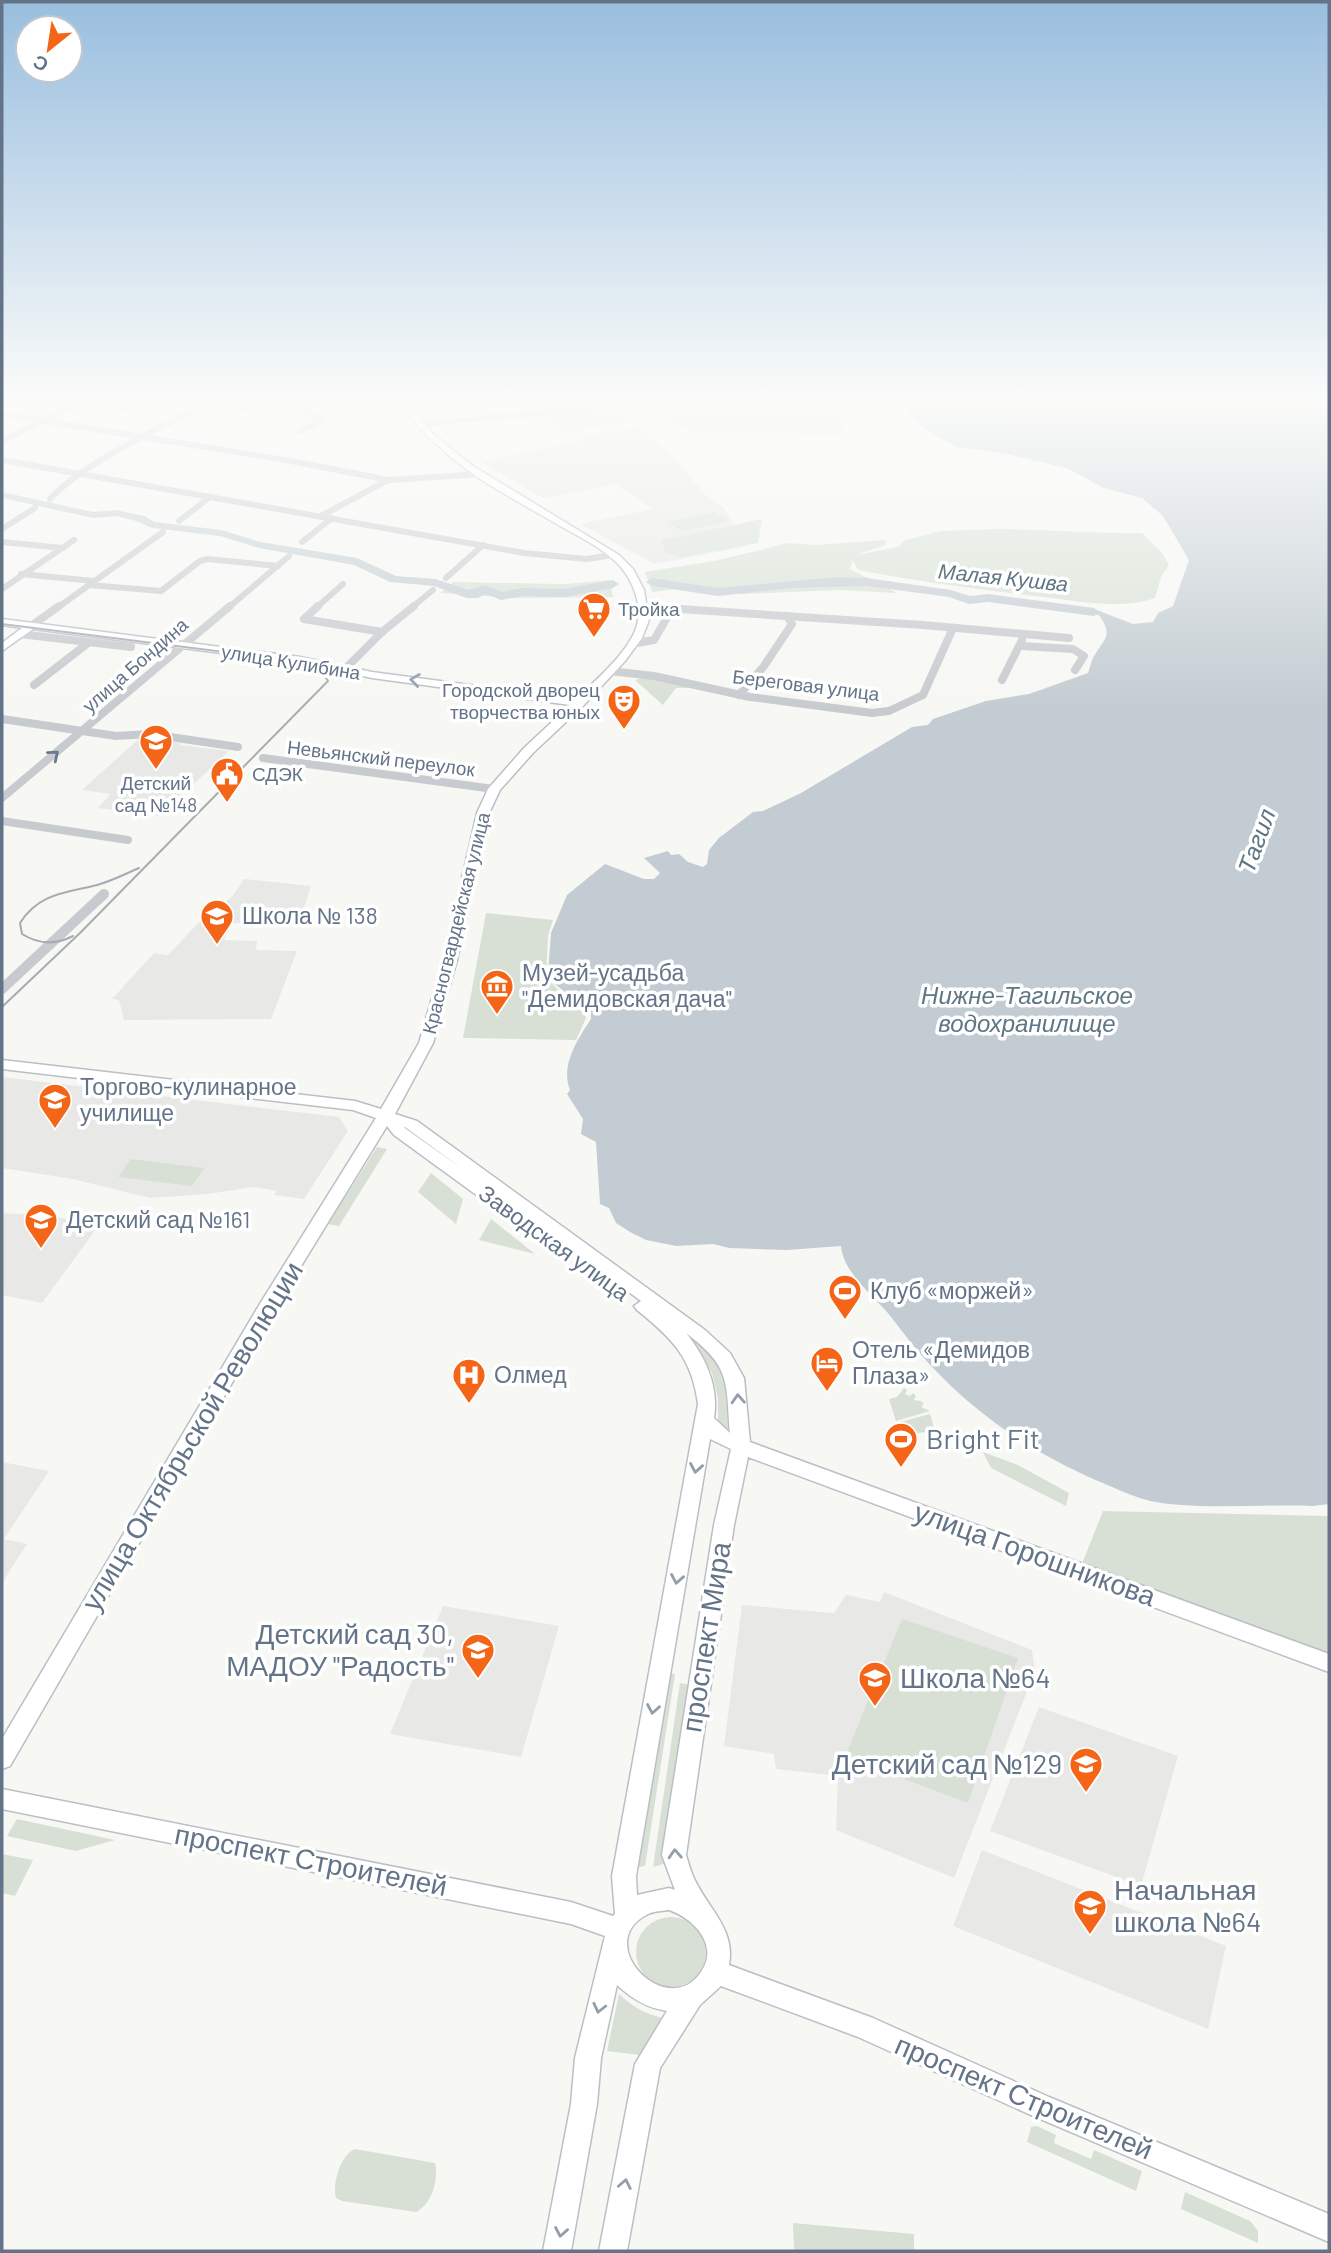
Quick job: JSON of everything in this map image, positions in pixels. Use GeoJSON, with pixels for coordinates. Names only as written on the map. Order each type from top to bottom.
{"type":"FeatureCollection","features":[{"type":"Feature","properties":{"kind":"main road","name":"Красногвардейская улица"},"geometry":{"type":"LineString","coordinates":[[386,1115],[426,1043],[450,960],[483,813],[494,789],[610,671],[642,630],[645,614],[642,600],[628,570],[612,555],[526,502]]}},
{"type":"Feature","properties":{"kind":"main road","name":"улица Кулибина"},"geometry":{"type":"LineString","coordinates":[[2,622],[25,631]]}},
{"type":"Feature","properties":{"kind":"main road","name":"улица Кулибина"},"geometry":{"type":"LineString","coordinates":[[2,629],[182,645],[300,660],[344,670],[580,703]]}},
{"type":"Feature","properties":{"kind":"main road"},"geometry":{"type":"LineString","coordinates":[[2,648],[25,631]]}},
{"type":"Feature","properties":{"kind":"main road","name":"Заводская улица"},"geometry":{"type":"LineString","coordinates":[[2,1064],[355,1107],[411,1125],[699,1334],[724,1357]]}},
{"type":"Feature","properties":{"kind":"main road","name":"Заводская улица"},"geometry":{"type":"LineString","coordinates":[[386,1115],[400,1132],[655,1316],[679,1337],[695,1357],[706,1384]]}},
{"type":"Feature","properties":{"kind":"main road","name":"улица Октябрьской Революции"},"geometry":{"type":"LineString","coordinates":[[2,1759],[267,1307],[386,1115]]}},
{"type":"Feature","properties":{"kind":"main road","name":"проспект Мира"},"geometry":{"type":"LineString","coordinates":[[702,1915],[676,1865],[675,1843],[724,1525],[741,1445],[738,1386],[724,1357]]}},
{"type":"Feature","properties":{"kind":"main road","name":"проспект Мира"},"geometry":{"type":"LineString","coordinates":[[557,2251],[584,2104],[588,2058],[619,1929],[624,1876],[705,1420],[706,1384]]}},
{"type":"Feature","properties":{"kind":"main road","name":"улица Горошникова"},"geometry":{"type":"LineString","coordinates":[[705,1420],[719,1436],[741,1445],[1329,1662]]}},
{"type":"Feature","properties":{"kind":"main road","name":"проспект Строителей"},"geometry":{"type":"LineString","coordinates":[[2,1799],[571,1913],[619,1929]]}},
{"type":"Feature","properties":{"kind":"main road"},"geometry":{"type":"LineString","coordinates":[[612,2251],[648,2064],[691,1997],[709,1983],[716,1972],[719,1952],[715,1934],[702,1915],[669,1899],[642,1904],[619,1929],[616,1960],[623,1975],[636,1988],[651,1996],[673,2000],[691,1997]]}},
{"type":"Feature","properties":{"kind":"main road","name":"проспект Строителей"},"geometry":{"type":"LineString","coordinates":[[716,1972],[864,2027],[1040,2106],[1329,2228]]}},
{"type":"Feature","properties":{"kind":"street"},"geometry":{"type":"LineString","coordinates":[[179,520],[203,502]]}},
{"type":"Feature","properties":{"kind":"street"},"geometry":{"type":"LineString","coordinates":[[240,502],[579,559],[612,555]]}},
{"type":"Feature","properties":{"kind":"street"},"geometry":{"type":"LineString","coordinates":[[321,516],[345,502]]}},
{"type":"Feature","properties":{"kind":"street"},"geometry":{"type":"LineString","coordinates":[[2,529],[35,508]]}},
{"type":"Feature","properties":{"kind":"street"},"geometry":{"type":"LineString","coordinates":[[2,518],[16,519]]}},
{"type":"Feature","properties":{"kind":"street"},"geometry":{"type":"LineString","coordinates":[[302,542],[332,518]]}},
{"type":"Feature","properties":{"kind":"street"},"geometry":{"type":"LineString","coordinates":[[25,631],[163,532]]}},
{"type":"Feature","properties":{"kind":"street"},"geometry":{"type":"LineString","coordinates":[[2,589],[74,540]]}},
{"type":"Feature","properties":{"kind":"street"},"geometry":{"type":"LineString","coordinates":[[2,542],[63,548]]}},
{"type":"Feature","properties":{"kind":"street"},"geometry":{"type":"LineString","coordinates":[[446,578],[483,545]]}},
{"type":"Feature","properties":{"kind":"street","name":"улица Бондина"},"geometry":{"type":"LineString","coordinates":[[2,798],[289,556]]}},
{"type":"Feature","properties":{"kind":"street"},"geometry":{"type":"LineString","coordinates":[[151,597],[200,561],[207,559],[278,566]]}},
{"type":"Feature","properties":{"kind":"street"},"geometry":{"type":"LineString","coordinates":[[21,574],[159,591]]}},
{"type":"Feature","properties":{"kind":"street"},"geometry":{"type":"LineString","coordinates":[[343,584],[304,619],[382,632]]}},
{"type":"Feature","properties":{"kind":"street"},"geometry":{"type":"LineString","coordinates":[[344,670],[382,632],[433,590]]}},
{"type":"Feature","properties":{"kind":"street"},"geometry":{"type":"LineString","coordinates":[[631,644],[654,640],[667,617],[675,610],[1069,638],[1074,635],[1074,630]]}},
{"type":"Feature","properties":{"kind":"street"},"geometry":{"type":"LineString","coordinates":[[739,695],[764,666],[792,624],[787,616]]}},
{"type":"Feature","properties":{"kind":"street","name":"Береговая улица"},"geometry":{"type":"LineString","coordinates":[[610,671],[654,676],[739,695],[872,713],[889,711],[923,695],[953,628]]}},
{"type":"Feature","properties":{"kind":"street"},"geometry":{"type":"LineString","coordinates":[[25,631],[131,648]]}},
{"type":"Feature","properties":{"kind":"street"},"geometry":{"type":"LineString","coordinates":[[1002,680],[1012,657],[1021,646],[1021,634]]}},
{"type":"Feature","properties":{"kind":"street"},"geometry":{"type":"LineString","coordinates":[[1069,638],[1073,641],[1073,649]]}},
{"type":"Feature","properties":{"kind":"street"},"geometry":{"type":"LineString","coordinates":[[34,685],[88,643]]}},
{"type":"Feature","properties":{"kind":"street"},"geometry":{"type":"LineString","coordinates":[[1021,646],[1073,649],[1084,656],[1075,670]]}},
{"type":"Feature","properties":{"kind":"street"},"geometry":{"type":"LineString","coordinates":[[2,719],[119,737],[150,734],[238,747]]}},
{"type":"Feature","properties":{"kind":"street","name":"Невьянский переулок"},"geometry":{"type":"LineString","coordinates":[[263,758],[494,789]]}},
{"type":"Feature","properties":{"kind":"street"},"geometry":{"type":"LineString","coordinates":[[2,821],[128,840]]}},
{"type":"Feature","properties":{"kind":"street"},"geometry":{"type":"LineString","coordinates":[[2,989],[104,894]]}},
{"type":"Feature","properties":{"kind":"shaded area"},"geometry":{"type":"Polygon","coordinates":[[[642,502],[716,502],[723,507],[749,546],[655,564],[580,524],[652,509],[642,502]]]}},
{"type":"Feature","properties":{"kind":"shaded area"},"geometry":{"type":"Polygon","coordinates":[[[714,512],[730,521],[682,531],[667,522],[714,512]]]}},
{"type":"Feature","properties":{"kind":"shaded area"},"geometry":{"type":"Polygon","coordinates":[[[762,519],[758,543],[682,557],[665,553],[662,540],[762,519]]]}},
{"type":"Feature","properties":{"kind":"shaded area"},"geometry":{"type":"Polygon","coordinates":[[[994,529],[1142,533],[1162,553],[1169,565],[1161,577],[1155,598],[1114,604],[998,592],[904,578],[858,570],[853,560],[850,569],[897,593],[840,590],[743,594],[700,586],[652,592],[645,572],[719,560],[788,543],[814,545],[885,540],[886,545],[855,555],[898,547],[905,540],[941,531],[994,529]]]}},
{"type":"Feature","properties":{"kind":"shaded area"},"geometry":{"type":"Polygon","coordinates":[[[610,580],[613,597],[516,598],[440,593],[453,582],[565,584],[610,580]]]}},
{"type":"Feature","properties":{"kind":"shaded area"},"geometry":{"type":"Polygon","coordinates":[[[644,677],[691,688],[676,688],[663,705],[635,680],[644,677]]]}},
{"type":"Feature","properties":{"kind":"shaded area","name":"Детский сад №148"},"geometry":{"type":"Polygon","coordinates":[[[141,737],[229,751],[159,816],[98,808],[111,794],[82,790],[141,737]]]}},
{"type":"Feature","properties":{"kind":"shaded area","name":"Школа № 138"},"geometry":{"type":"Polygon","coordinates":[[[244,879],[311,886],[303,911],[269,911],[265,923],[232,923],[224,940],[257,941],[256,950],[297,951],[271,1019],[124,1020],[119,1000],[112,999],[154,953],[168,955],[200,921],[232,897],[244,879]]]}},
{"type":"Feature","properties":{"kind":"shaded area"},"geometry":{"type":"Polygon","coordinates":[[[486,913],[553,920],[548,935],[546,977],[569,1001],[585,1010],[586,1018],[576,1040],[463,1038],[486,913]]]}},
{"type":"Feature","properties":{"kind":"shaded area"},"geometry":{"type":"Polygon","coordinates":[[[2,1077],[339,1117],[348,1131],[304,1199],[274,1195],[277,1191],[253,1187],[208,1194],[150,1198],[73,1179],[2,1168],[2,1077]]]}},
{"type":"Feature","properties":{"kind":"shaded area"},"geometry":{"type":"Polygon","coordinates":[[[377,1147],[387,1149],[339,1226],[328,1224],[377,1147]]]}},
{"type":"Feature","properties":{"kind":"shaded area"},"geometry":{"type":"Polygon","coordinates":[[[131,1159],[204,1168],[192,1186],[118,1177],[131,1159]]]}},
{"type":"Feature","properties":{"kind":"shaded area"},"geometry":{"type":"Polygon","coordinates":[[[431,1173],[463,1199],[456,1224],[418,1192],[431,1173]]]}},
{"type":"Feature","properties":{"kind":"shaded area","name":"Детский сад №161"},"geometry":{"type":"Polygon","coordinates":[[[2,1213],[50,1216],[99,1225],[42,1303],[2,1295],[2,1213]]]}},
{"type":"Feature","properties":{"kind":"shaded area"},"geometry":{"type":"Polygon","coordinates":[[[491,1219],[535,1254],[479,1240],[491,1219]]]}},
{"type":"Feature","properties":{"kind":"shaded area"},"geometry":{"type":"Polygon","coordinates":[[[667,1320],[701,1345],[724,1370],[729,1391],[730,1433],[718,1429],[718,1398],[712,1373],[696,1347],[667,1320]]]}},
{"type":"Feature","properties":{"kind":"shaded area"},"geometry":{"type":"Polygon","coordinates":[[[904,1388],[907,1390],[905,1394],[910,1396],[913,1393],[916,1396],[914,1400],[921,1401],[924,1404],[921,1407],[930,1411],[896,1421],[889,1399],[897,1397],[904,1388]]]}},
{"type":"Feature","properties":{"kind":"shaded area"},"geometry":{"type":"Polygon","coordinates":[[[930,1414],[935,1431],[892,1436],[893,1428],[900,1422],[930,1414]]]}},
{"type":"Feature","properties":{"kind":"shaded area"},"geometry":{"type":"Polygon","coordinates":[[[983,1452],[1018,1465],[1069,1493],[1066,1506],[991,1468],[983,1452]]]}},
{"type":"Feature","properties":{"kind":"shaded area"},"geometry":{"type":"Polygon","coordinates":[[[2,1462],[49,1471],[4,1539],[27,1544],[2,1583],[2,1462]]]}},
{"type":"Feature","properties":{"kind":"shaded area"},"geometry":{"type":"Polygon","coordinates":[[[1103,1511],[1329,1516],[1329,1656],[1081,1566],[1103,1511]]]}},
{"type":"Feature","properties":{"kind":"shaded area","name":"Школа №64"},"geometry":{"type":"Polygon","coordinates":[[[884,1592],[1032,1650],[1035,1671],[954,1878],[836,1830],[838,1776],[776,1769],[774,1754],[724,1746],[742,1605],[834,1613],[846,1595],[880,1602],[884,1592]]]}},
{"type":"Feature","properties":{"kind":"shaded area","name":"Детский сад 30, МАДОУ \"Радость\""},"geometry":{"type":"Polygon","coordinates":[[[443,1606],[559,1626],[521,1757],[390,1734],[443,1606]]]}},
{"type":"Feature","properties":{"kind":"shaded area"},"geometry":{"type":"Polygon","coordinates":[[[902,1619],[1018,1658],[968,1803],[845,1757],[902,1619]]]}},
{"type":"Feature","properties":{"kind":"shaded area"},"geometry":{"type":"Polygon","coordinates":[[[664,1673],[675,1674],[645,1866],[634,1868],[664,1673]]]}},
{"type":"Feature","properties":{"kind":"shaded area"},"geometry":{"type":"Polygon","coordinates":[[[680,1683],[692,1685],[667,1863],[653,1867],[680,1683]]]}},
{"type":"Feature","properties":{"kind":"shaded area","name":"Детский сад №129"},"geometry":{"type":"Polygon","coordinates":[[[1039,1707],[1178,1756],[1141,1886],[990,1831],[1039,1707]]]}},
{"type":"Feature","properties":{"kind":"shaded area"},"geometry":{"type":"Polygon","coordinates":[[[17,1819],[115,1840],[76,1851],[7,1836],[17,1819]]]}},
{"type":"Feature","properties":{"kind":"shaded area","name":"Начальная школа №64"},"geometry":{"type":"Polygon","coordinates":[[[982,1850],[1226,1946],[1208,2029],[953,1926],[982,1850]]]}},
{"type":"Feature","properties":{"kind":"shaded area"},"geometry":{"type":"Polygon","coordinates":[[[2,1854],[33,1860],[15,1896],[2,1893],[2,1854]]]}},
{"type":"Feature","properties":{"kind":"shaded area"},"geometry":{"type":"Polygon","coordinates":[[[671,1917],[696,1927],[706,1952],[696,1977],[671,1987],[646,1977],[636,1952],[646,1927],[671,1917]]]}},
{"type":"Feature","properties":{"kind":"shaded area"},"geometry":{"type":"Polygon","coordinates":[[[619,1994],[642,2011],[668,2019],[640,2055],[607,2051],[619,1994]]]}},
{"type":"Feature","properties":{"kind":"shaded area"},"geometry":{"type":"Polygon","coordinates":[[[1037,2126],[1056,2135],[1054,2143],[1091,2159],[1094,2150],[1142,2171],[1136,2191],[1027,2142],[1031,2127],[1037,2126]]]}},
{"type":"Feature","properties":{"kind":"shaded area"},"geometry":{"type":"Polygon","coordinates":[[[355,2149],[435,2163],[435,2183],[422,2208],[416,2212],[336,2198],[338,2170],[345,2157],[355,2149]]]}},
{"type":"Feature","properties":{"kind":"shaded area"},"geometry":{"type":"Polygon","coordinates":[[[1185,2192],[1250,2221],[1258,2231],[1258,2243],[1181,2209],[1185,2192]]]}},
{"type":"Feature","properties":{"kind":"shaded area"},"geometry":{"type":"Polygon","coordinates":[[[793,2223],[914,2234],[914,2251],[794,2251],[793,2223]]]}},
{"type":"Feature","properties":{"kind":"water","name":"Нижне-Тагильское водохранилище"},"geometry":{"type":"Polygon","coordinates":[[[1147,502],[1329,502],[1329,1504],[1223,1506],[1159,1503],[1098,1481],[1038,1451],[984,1414],[935,1370],[854,1276],[843,1257],[841,1246],[787,1250],[729,1248],[713,1244],[676,1246],[646,1240],[630,1232],[616,1223],[609,1208],[600,1204],[596,1142],[581,1134],[583,1119],[567,1094],[570,1090],[567,1081],[569,1062],[591,1019],[591,1012],[552,982],[548,974],[551,933],[567,895],[605,864],[644,879],[654,879],[660,873],[644,858],[668,851],[671,855],[679,854],[688,862],[703,867],[707,864],[709,850],[719,838],[753,812],[763,811],[801,793],[912,727],[928,725],[933,719],[986,701],[1029,694],[1088,673],[1093,658],[1106,637],[1104,622],[1099,615],[1046,606],[1094,609],[1133,624],[1153,622],[1158,613],[1173,606],[1189,560],[1163,516],[1147,502]]]}},
{"type":"Feature","properties":{"kind":"waterway","name":"Малая Кушва"},"geometry":{"type":"LineString","coordinates":[[34,502],[93,515],[116,513],[140,518],[152,525],[221,533],[259,545],[357,562],[394,579],[436,583],[467,594],[478,594],[485,589],[501,596],[523,592],[564,593],[613,584]]}},
{"type":"Feature","properties":{"kind":"waterway","name":"Малая Кушва"},"geometry":{"type":"LineString","coordinates":[[652,582],[718,592],[791,584],[867,582],[951,594],[969,600],[988,598],[1094,612]]}},
{"type":"Feature","properties":{"kind":"tram line"},"geometry":{"type":"LineString","coordinates":[[2,624],[304,662],[319,667],[328,681],[80,933],[2,1007]]}},
{"type":"Feature","properties":{"kind":"tram line"},"geometry":{"type":"LineString","coordinates":[[73,936],[54,942],[41,941],[22,934],[20,923],[27,913],[45,900],[103,883],[139,868]]}},
{"type":"Feature","properties":{"kind":"place","name":"Тройка"},"geometry":{"type":"Point","coordinates":[594,639]}},
{"type":"Feature","properties":{"kind":"place","name":"Городской дворец творчества юных"},"geometry":{"type":"Point","coordinates":[624,731]}},
{"type":"Feature","properties":{"kind":"place","name":"Детский сад №148"},"geometry":{"type":"Point","coordinates":[156,771]}},
{"type":"Feature","properties":{"kind":"place","name":"СДЭК"},"geometry":{"type":"Point","coordinates":[227,804]}},
{"type":"Feature","properties":{"kind":"place","name":"Школа № 138"},"geometry":{"type":"Point","coordinates":[217,946]}},
{"type":"Feature","properties":{"kind":"place","name":"Музей-усадьба \"Демидовская дача\""},"geometry":{"type":"Point","coordinates":[497,1016]}},
{"type":"Feature","properties":{"kind":"place","name":"Торгово-кулинарное училище"},"geometry":{"type":"Point","coordinates":[55,1130]}},
{"type":"Feature","properties":{"kind":"place","name":"Детский сад №161"},"geometry":{"type":"Point","coordinates":[41,1250]}},
{"type":"Feature","properties":{"kind":"place","name":"Клуб «моржей»"},"geometry":{"type":"Point","coordinates":[845,1321]}},
{"type":"Feature","properties":{"kind":"place","name":"Отель «Демидов Плаза»"},"geometry":{"type":"Point","coordinates":[827,1393]}},
{"type":"Feature","properties":{"kind":"place","name":"Олмед"},"geometry":{"type":"Point","coordinates":[469,1405]}},
{"type":"Feature","properties":{"kind":"place","name":"Bright Fit"},"geometry":{"type":"Point","coordinates":[901,1469]}},
{"type":"Feature","properties":{"kind":"place","name":"Детский сад 30, МАДОУ \"Радость\""},"geometry":{"type":"Point","coordinates":[478,1680]}},
{"type":"Feature","properties":{"kind":"place","name":"Школа №64"},"geometry":{"type":"Point","coordinates":[875,1708]}},
{"type":"Feature","properties":{"kind":"place","name":"Детский сад №129"},"geometry":{"type":"Point","coordinates":[1086,1794]}},
{"type":"Feature","properties":{"kind":"place","name":"Начальная школа №64"},"geometry":{"type":"Point","coordinates":[1090,1936]}},
{"type":"Feature","properties":{"kind":"water label","name":"Тагил"},"geometry":{"type":"Point","coordinates":[1257,841]}}]}
